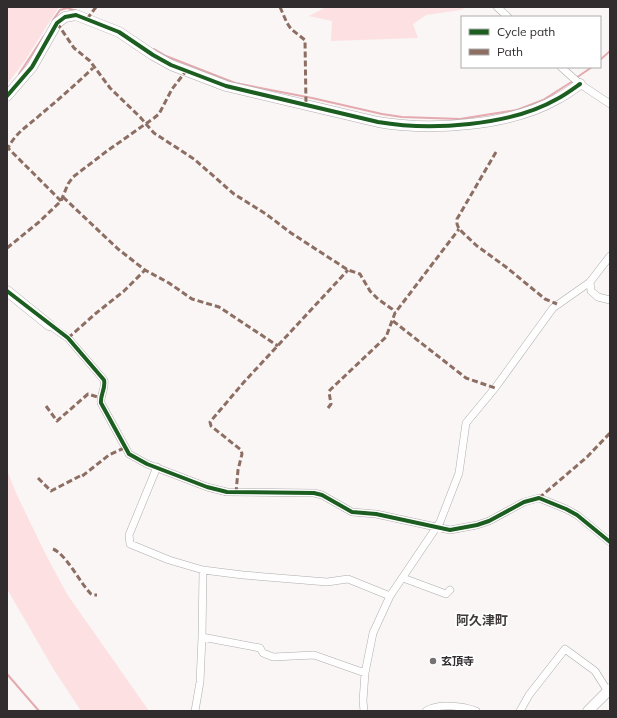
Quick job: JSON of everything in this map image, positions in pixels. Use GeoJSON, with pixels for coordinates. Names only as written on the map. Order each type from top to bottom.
{"type":"FeatureCollection","features":[{"type":"Feature","properties":{"kind":"street"},"geometry":{"type":"LineString","coordinates":[[497,7],[507,16]]}},
{"type":"Feature","properties":{"kind":"street"},"geometry":{"type":"LineString","coordinates":[[7,96],[32,67],[57,23],[65,17],[76,16],[119,32],[153,55],[171,65],[226,86],[394,125],[449,126],[513,116],[557,100],[580,84]]}},
{"type":"Feature","properties":{"kind":"street"},"geometry":{"type":"LineString","coordinates":[[562,68],[580,84],[610,104]]}},
{"type":"Feature","properties":{"kind":"street"},"geometry":{"type":"LineString","coordinates":[[364,711],[363,701],[365,673],[373,633],[390,596],[440,522],[459,472],[466,423],[495,388],[553,308],[590,282],[610,256]]}},
{"type":"Feature","properties":{"kind":"street"},"geometry":{"type":"LineString","coordinates":[[590,282],[591,291],[598,297],[610,300]]}},
{"type":"Feature","properties":{"kind":"street"},"geometry":{"type":"LineString","coordinates":[[7,291],[68,338],[104,380],[105,385],[101,403],[129,454],[147,464],[218,491],[242,493],[314,493],[322,495],[352,512],[376,514],[450,530],[489,521],[524,502],[539,498],[554,503],[571,512],[610,542]]}},
{"type":"Feature","properties":{"kind":"street"},"geometry":{"type":"LineString","coordinates":[[157,468],[129,535],[130,544],[169,560],[203,570],[251,576],[327,582],[348,579],[390,596]]}},
{"type":"Feature","properties":{"kind":"street"},"geometry":{"type":"LineString","coordinates":[[195,711],[200,682],[203,570]]}},
{"type":"Feature","properties":{"kind":"street"},"geometry":{"type":"LineString","coordinates":[[403,578],[446,594],[450,590]]}},
{"type":"Feature","properties":{"kind":"street"},"geometry":{"type":"LineString","coordinates":[[202,637],[260,648],[263,653],[273,657],[314,656],[365,673]]}},
{"type":"Feature","properties":{"kind":"street"},"geometry":{"type":"LineString","coordinates":[[520,711],[529,695],[565,648],[595,671],[609,689],[588,711]]}},
{"type":"Feature","properties":{"kind":"street"},"geometry":{"type":"LineString","coordinates":[[426,711],[439,707],[453,706],[466,707],[476,711]]}},
{"type":"Feature","properties":{"kind":"shaded area"},"geometry":{"type":"Polygon","coordinates":[[[7,7],[59,7],[24,62],[7,84],[7,7]]]}},
{"type":"Feature","properties":{"kind":"shaded area"},"geometry":{"type":"Polygon","coordinates":[[[326,7],[468,7],[461,10],[426,15],[413,24],[418,38],[331,41],[332,21],[309,16],[326,7]]]}},
{"type":"Feature","properties":{"kind":"shaded area"},"geometry":{"type":"Polygon","coordinates":[[[7,470],[16,493],[46,555],[67,594],[149,711],[81,711],[54,670],[7,589],[7,470]]]}},
{"type":"Feature","properties":{"kind":"waterway"},"geometry":{"type":"LineString","coordinates":[[53,20],[60,10],[67,8],[77,11]]}},
{"type":"Feature","properties":{"kind":"waterway"},"geometry":{"type":"LineString","coordinates":[[19,74],[44,36]]}},
{"type":"Feature","properties":{"kind":"waterway"},"geometry":{"type":"LineString","coordinates":[[154,49],[166,56],[235,83],[402,117],[460,119],[517,110],[543,100],[573,81]]}},
{"type":"Feature","properties":{"kind":"waterway"},"geometry":{"type":"LineString","coordinates":[[601,59],[610,51]]}},
{"type":"Feature","properties":{"kind":"waterway"},"geometry":{"type":"LineString","coordinates":[[576,78],[591,68]]}},
{"type":"Feature","properties":{"kind":"waterway"},"geometry":{"type":"LineString","coordinates":[[7,674],[39,711]]}},
{"type":"Feature","properties":{"kind":"marked path"},"geometry":{"type":"LineString","coordinates":[[87,19],[96,7]]}},
{"type":"Feature","properties":{"kind":"marked path"},"geometry":{"type":"LineString","coordinates":[[280,7],[291,29],[305,40],[306,105]]}},
{"type":"Feature","properties":{"kind":"marked path"},"geometry":{"type":"LineString","coordinates":[[57,23],[74,48],[90,61],[110,88],[154,133],[194,159],[234,194],[348,270],[360,274],[370,291],[395,313]]}},
{"type":"Feature","properties":{"kind":"marked path"},"geometry":{"type":"LineString","coordinates":[[61,201],[8,148],[11,142],[22,130],[93,68]]}},
{"type":"Feature","properties":{"kind":"marked path"},"geometry":{"type":"LineString","coordinates":[[7,248],[39,222],[61,201],[68,184],[73,177],[159,114],[172,89],[186,71]]}},
{"type":"Feature","properties":{"kind":"marked path"},"geometry":{"type":"LineString","coordinates":[[496,152],[457,219],[459,229],[477,246],[506,267],[545,299],[557,304]]}},
{"type":"Feature","properties":{"kind":"marked path"},"geometry":{"type":"LineString","coordinates":[[63,197],[118,249],[145,270],[169,283],[192,299],[219,307],[278,346]]}},
{"type":"Feature","properties":{"kind":"marked path"},"geometry":{"type":"LineString","coordinates":[[328,408],[331,404],[330,390],[386,337],[395,313],[459,229]]}},
{"type":"Feature","properties":{"kind":"marked path"},"geometry":{"type":"LineString","coordinates":[[68,338],[124,291],[145,270]]}},
{"type":"Feature","properties":{"kind":"marked path"},"geometry":{"type":"LineString","coordinates":[[236,493],[238,470],[242,454],[241,450],[211,426],[210,422],[244,382],[348,270]]}},
{"type":"Feature","properties":{"kind":"marked path"},"geometry":{"type":"LineString","coordinates":[[393,321],[466,378],[495,388]]}},
{"type":"Feature","properties":{"kind":"marked path"},"geometry":{"type":"LineString","coordinates":[[46,406],[57,421],[88,394],[101,398]]}},
{"type":"Feature","properties":{"kind":"marked path"},"geometry":{"type":"LineString","coordinates":[[539,498],[587,457],[610,433]]}},
{"type":"Feature","properties":{"kind":"marked path"},"geometry":{"type":"LineString","coordinates":[[38,478],[51,491],[80,476],[81,477],[109,455],[126,447]]}},
{"type":"Feature","properties":{"kind":"marked path"},"geometry":{"type":"LineString","coordinates":[[53,549],[63,557],[91,594],[97,595]]}},
{"type":"Feature","properties":{"kind":"cycle path"},"geometry":{"type":"LineString","coordinates":[[7,96],[32,67],[57,23],[65,17],[76,15],[119,32],[153,55],[171,65],[226,86],[378,122],[399,125],[445,126],[493,121],[538,108],[569,92],[580,84]]}},
{"type":"Feature","properties":{"kind":"cycle path"},"geometry":{"type":"LineString","coordinates":[[7,291],[68,338],[104,380],[101,403],[129,454],[147,464],[207,487],[227,492],[314,493],[322,495],[352,512],[376,514],[450,530],[489,521],[524,502],[539,498],[577,515],[610,542]]}},
{"type":"Feature","properties":{"kind":"place","name":"玄頂寺"},"geometry":{"type":"Point","coordinates":[433,661]}},
{"type":"Feature","properties":{"kind":"district","name":"阿久津町"},"geometry":{"type":"Point","coordinates":[482,620]}}]}
